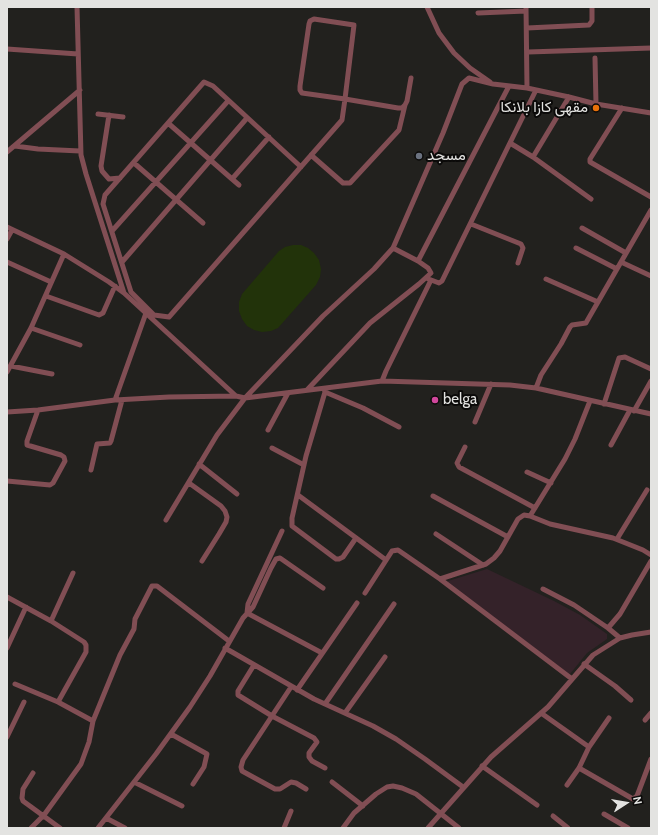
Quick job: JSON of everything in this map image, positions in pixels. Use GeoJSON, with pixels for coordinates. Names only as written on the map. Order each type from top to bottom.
{"type":"FeatureCollection","features":[{"type":"Feature","properties":{"kind":"street"},"geometry":{"type":"LineString","coordinates":[[77,7],[80,90],[80,151],[124,293]]}},
{"type":"Feature","properties":{"kind":"street"},"geometry":{"type":"LineString","coordinates":[[427,7],[439,33],[454,53],[470,68],[493,84]]}},
{"type":"Feature","properties":{"kind":"street"},"geometry":{"type":"LineString","coordinates":[[527,28],[589,25],[592,21],[592,7]]}},
{"type":"Feature","properties":{"kind":"street"},"geometry":{"type":"LineString","coordinates":[[478,14],[526,9],[528,52],[527,88]]}},
{"type":"Feature","properties":{"kind":"street"},"geometry":{"type":"LineString","coordinates":[[301,167],[213,86],[204,82],[105,195],[103,204],[132,292],[154,315],[169,317],[301,167],[342,120],[345,99],[354,25],[314,19],[310,21],[300,90],[302,93],[345,99],[398,108],[402,108],[405,105]]}},
{"type":"Feature","properties":{"kind":"street"},"geometry":{"type":"LineString","coordinates":[[528,52],[651,48]]}},
{"type":"Feature","properties":{"kind":"street"},"geometry":{"type":"LineString","coordinates":[[7,49],[78,54]]}},
{"type":"Feature","properties":{"kind":"street"},"geometry":{"type":"LineString","coordinates":[[595,58],[596,104]]}},
{"type":"Feature","properties":{"kind":"street"},"geometry":{"type":"LineString","coordinates":[[311,155],[343,182],[350,183],[399,130],[410,78]]}},
{"type":"Feature","properties":{"kind":"street"},"geometry":{"type":"LineString","coordinates":[[166,520],[217,435],[245,398],[323,316],[374,269],[394,248],[443,133],[462,84],[469,78],[493,84],[527,88],[596,104],[651,113]]}},
{"type":"Feature","properties":{"kind":"street"},"geometry":{"type":"LineString","coordinates":[[418,262],[509,86]]}},
{"type":"Feature","properties":{"kind":"street"},"geometry":{"type":"LineString","coordinates":[[7,152],[80,90]]}},
{"type":"Feature","properties":{"kind":"street"},"geometry":{"type":"LineString","coordinates":[[429,279],[439,283],[442,281],[536,90]]}},
{"type":"Feature","properties":{"kind":"street"},"geometry":{"type":"LineString","coordinates":[[533,157],[569,97]]}},
{"type":"Feature","properties":{"kind":"street"},"geometry":{"type":"LineString","coordinates":[[112,231],[228,100]]}},
{"type":"Feature","properties":{"kind":"street"},"geometry":{"type":"LineString","coordinates":[[622,108],[590,159],[590,162],[651,196]]}},
{"type":"Feature","properties":{"kind":"street"},"geometry":{"type":"LineString","coordinates":[[98,114],[123,117]]}},
{"type":"Feature","properties":{"kind":"street"},"geometry":{"type":"LineString","coordinates":[[109,115],[101,166],[102,172],[109,179],[110,190]]}},
{"type":"Feature","properties":{"kind":"street"},"geometry":{"type":"LineString","coordinates":[[122,262],[248,118]]}},
{"type":"Feature","properties":{"kind":"street"},"geometry":{"type":"LineString","coordinates":[[168,123],[239,185]]}},
{"type":"Feature","properties":{"kind":"street"},"geometry":{"type":"LineString","coordinates":[[232,179],[269,138]]}},
{"type":"Feature","properties":{"kind":"street"},"geometry":{"type":"LineString","coordinates":[[510,143],[533,157],[591,198]]}},
{"type":"Feature","properties":{"kind":"street"},"geometry":{"type":"LineString","coordinates":[[15,146],[62,151],[80,151]]}},
{"type":"Feature","properties":{"kind":"street"},"geometry":{"type":"LineString","coordinates":[[134,163],[203,223]]}},
{"type":"Feature","properties":{"kind":"street"},"geometry":{"type":"LineString","coordinates":[[109,179],[120,178]]}},
{"type":"Feature","properties":{"kind":"street"},"geometry":{"type":"LineString","coordinates":[[536,388],[541,375],[570,327],[572,325],[586,323],[651,210]]}},
{"type":"Feature","properties":{"kind":"street"},"geometry":{"type":"LineString","coordinates":[[470,224],[521,244],[524,248],[518,263]]}},
{"type":"Feature","properties":{"kind":"street"},"geometry":{"type":"LineString","coordinates":[[582,228],[626,253]]}},
{"type":"Feature","properties":{"kind":"street"},"geometry":{"type":"LineString","coordinates":[[7,239],[9,229],[64,254],[114,286],[124,293],[236,396]]}},
{"type":"Feature","properties":{"kind":"street"},"geometry":{"type":"LineString","coordinates":[[382,381],[431,273],[430,270],[394,248]]}},
{"type":"Feature","properties":{"kind":"street"},"geometry":{"type":"LineString","coordinates":[[576,248],[617,269]]}},
{"type":"Feature","properties":{"kind":"street"},"geometry":{"type":"LineString","coordinates":[[7,372],[31,328],[64,254]]}},
{"type":"Feature","properties":{"kind":"street"},"geometry":{"type":"LineString","coordinates":[[7,262],[52,282]]}},
{"type":"Feature","properties":{"kind":"street"},"geometry":{"type":"LineString","coordinates":[[621,262],[651,276]]}},
{"type":"Feature","properties":{"kind":"street"},"geometry":{"type":"LineString","coordinates":[[307,390],[370,323],[429,279]]}},
{"type":"Feature","properties":{"kind":"street"},"geometry":{"type":"LineString","coordinates":[[546,279],[598,302]]}},
{"type":"Feature","properties":{"kind":"street"},"geometry":{"type":"LineString","coordinates":[[46,296],[99,315],[103,313],[114,286]]}},
{"type":"Feature","properties":{"kind":"street"},"geometry":{"type":"LineString","coordinates":[[115,400],[146,313]]}},
{"type":"Feature","properties":{"kind":"street"},"geometry":{"type":"LineString","coordinates":[[31,328],[80,345]]}},
{"type":"Feature","properties":{"kind":"street"},"geometry":{"type":"LineString","coordinates":[[604,404],[619,358],[625,357],[651,369]]}},
{"type":"Feature","properties":{"kind":"street"},"geometry":{"type":"LineString","coordinates":[[11,366],[52,374]]}},
{"type":"Feature","properties":{"kind":"street"},"geometry":{"type":"LineString","coordinates":[[7,412],[38,410],[115,400],[169,397],[236,396],[245,398],[307,390],[325,390],[382,381],[519,385],[651,414]]}},
{"type":"Feature","properties":{"kind":"street"},"geometry":{"type":"LineString","coordinates":[[611,445],[651,381]]}},
{"type":"Feature","properties":{"kind":"street"},"geometry":{"type":"LineString","coordinates":[[475,422],[491,384]]}},
{"type":"Feature","properties":{"kind":"street"},"geometry":{"type":"LineString","coordinates":[[325,390],[400,427]]}},
{"type":"Feature","properties":{"kind":"street"},"geometry":{"type":"LineString","coordinates":[[325,390],[304,465],[292,524],[294,528],[336,559],[343,557],[356,538]]}},
{"type":"Feature","properties":{"kind":"street"},"geometry":{"type":"LineString","coordinates":[[268,430],[288,393]]}},
{"type":"Feature","properties":{"kind":"street"},"geometry":{"type":"LineString","coordinates":[[91,470],[97,444],[110,443],[111,441],[122,400]]}},
{"type":"Feature","properties":{"kind":"street"},"geometry":{"type":"LineString","coordinates":[[530,516],[551,483],[575,439],[590,401]]}},
{"type":"Feature","properties":{"kind":"street"},"geometry":{"type":"LineString","coordinates":[[7,481],[50,485],[65,461],[64,457],[61,455],[27,445],[38,410]]}},
{"type":"Feature","properties":{"kind":"street"},"geometry":{"type":"LineString","coordinates":[[465,447],[457,463],[459,467],[535,508]]}},
{"type":"Feature","properties":{"kind":"street"},"geometry":{"type":"LineString","coordinates":[[272,448],[304,465]]}},
{"type":"Feature","properties":{"kind":"street"},"geometry":{"type":"LineString","coordinates":[[199,464],[237,494]]}},
{"type":"Feature","properties":{"kind":"street"},"geometry":{"type":"LineString","coordinates":[[527,472],[551,483]]}},
{"type":"Feature","properties":{"kind":"street"},"geometry":{"type":"LineString","coordinates":[[189,483],[221,506],[227,517],[226,522],[202,561]]}},
{"type":"Feature","properties":{"kind":"street"},"geometry":{"type":"LineString","coordinates":[[617,539],[647,490]]}},
{"type":"Feature","properties":{"kind":"street"},"geometry":{"type":"LineString","coordinates":[[298,495],[386,560]]}},
{"type":"Feature","properties":{"kind":"street"},"geometry":{"type":"LineString","coordinates":[[433,496],[508,537]]}},
{"type":"Feature","properties":{"kind":"street"},"geometry":{"type":"LineString","coordinates":[[440,579],[483,565],[494,558],[521,516],[524,515],[550,524],[617,539],[651,555]]}},
{"type":"Feature","properties":{"kind":"street"},"geometry":{"type":"LineString","coordinates":[[247,613],[248,604],[282,531]]}},
{"type":"Feature","properties":{"kind":"street"},"geometry":{"type":"LineString","coordinates":[[436,534],[483,565]]}},
{"type":"Feature","properties":{"kind":"street"},"geometry":{"type":"LineString","coordinates":[[365,593],[392,551],[398,550],[440,579],[572,679]]}},
{"type":"Feature","properties":{"kind":"street"},"geometry":{"type":"LineString","coordinates":[[98,828],[171,734],[202,689],[229,641],[253,606],[276,559],[280,558],[323,588]]}},
{"type":"Feature","properties":{"kind":"street"},"geometry":{"type":"LineString","coordinates":[[608,628],[620,614],[651,561]]}},
{"type":"Feature","properties":{"kind":"street"},"geometry":{"type":"LineString","coordinates":[[51,621],[73,573]]}},
{"type":"Feature","properties":{"kind":"street"},"geometry":{"type":"LineString","coordinates":[[31,828],[44,816],[80,764],[89,742],[93,721],[117,662],[134,629],[135,619],[152,586],[157,586],[229,641]]}},
{"type":"Feature","properties":{"kind":"street"},"geometry":{"type":"LineString","coordinates":[[543,588],[574,605],[620,638]]}},
{"type":"Feature","properties":{"kind":"street"},"geometry":{"type":"LineString","coordinates":[[7,597],[51,621],[84,642],[86,646],[86,652],[58,702]]}},
{"type":"Feature","properties":{"kind":"street"},"geometry":{"type":"LineString","coordinates":[[297,690],[357,603]]}},
{"type":"Feature","properties":{"kind":"street"},"geometry":{"type":"LineString","coordinates":[[325,704],[394,604]]}},
{"type":"Feature","properties":{"kind":"street"},"geometry":{"type":"LineString","coordinates":[[7,648],[26,607]]}},
{"type":"Feature","properties":{"kind":"street"},"geometry":{"type":"LineString","coordinates":[[247,613],[322,653]]}},
{"type":"Feature","properties":{"kind":"street"},"geometry":{"type":"LineString","coordinates":[[428,828],[482,766],[508,741],[541,713],[558,696],[584,664],[598,651],[620,638],[651,632]]}},
{"type":"Feature","properties":{"kind":"street"},"geometry":{"type":"LineString","coordinates":[[225,648],[291,687],[374,726],[396,739],[463,787]]}},
{"type":"Feature","properties":{"kind":"street"},"geometry":{"type":"LineString","coordinates":[[345,713],[385,657]]}},
{"type":"Feature","properties":{"kind":"street"},"geometry":{"type":"LineString","coordinates":[[584,664],[615,686],[631,700]]}},
{"type":"Feature","properties":{"kind":"street"},"geometry":{"type":"LineString","coordinates":[[254,665],[237,693],[239,696],[316,740],[317,742],[309,753],[309,757],[312,761],[326,768]]}},
{"type":"Feature","properties":{"kind":"street"},"geometry":{"type":"LineString","coordinates":[[15,684],[58,702],[93,721]]}},
{"type":"Feature","properties":{"kind":"street"},"geometry":{"type":"LineString","coordinates":[[291,687],[244,760],[241,769],[275,789],[280,789],[291,782],[296,783],[306,789]]}},
{"type":"Feature","properties":{"kind":"street"},"geometry":{"type":"LineString","coordinates":[[7,738],[24,702]]}},
{"type":"Feature","properties":{"kind":"street"},"geometry":{"type":"LineString","coordinates":[[541,713],[589,747]]}},
{"type":"Feature","properties":{"kind":"street"},"geometry":{"type":"LineString","coordinates":[[645,720],[651,713]]}},
{"type":"Feature","properties":{"kind":"street"},"geometry":{"type":"LineString","coordinates":[[567,786],[589,747],[609,718]]}},
{"type":"Feature","properties":{"kind":"street"},"geometry":{"type":"LineString","coordinates":[[171,734],[207,754],[204,767],[193,784]]}},
{"type":"Feature","properties":{"kind":"street"},"geometry":{"type":"LineString","coordinates":[[578,768],[633,799],[637,796],[651,759]]}},
{"type":"Feature","properties":{"kind":"street"},"geometry":{"type":"LineString","coordinates":[[482,766],[537,805]]}},
{"type":"Feature","properties":{"kind":"street"},"geometry":{"type":"LineString","coordinates":[[33,773],[23,789],[23,801],[60,828]]}},
{"type":"Feature","properties":{"kind":"street"},"geometry":{"type":"LineString","coordinates":[[134,782],[182,806]]}},
{"type":"Feature","properties":{"kind":"street"},"geometry":{"type":"LineString","coordinates":[[332,782],[363,806]]}},
{"type":"Feature","properties":{"kind":"street"},"geometry":{"type":"LineString","coordinates":[[343,828],[354,813],[380,791],[387,787],[397,786],[416,794],[459,828]]}},
{"type":"Feature","properties":{"kind":"street"},"geometry":{"type":"LineString","coordinates":[[284,828],[291,811]]}},
{"type":"Feature","properties":{"kind":"street"},"geometry":{"type":"LineString","coordinates":[[604,814],[628,828]]}},
{"type":"Feature","properties":{"kind":"street"},"geometry":{"type":"LineString","coordinates":[[553,816],[568,828]]}},
{"type":"Feature","properties":{"kind":"street"},"geometry":{"type":"LineString","coordinates":[[106,818],[125,828]]}},
{"type":"Feature","properties":{"kind":"shaded area"},"geometry":{"type":"Polygon","coordinates":[[[487,569],[580,615],[607,634],[607,639],[587,653],[570,674],[568,673],[447,583],[448,581],[487,569]]]}},
{"type":"Feature","properties":{"kind":"green space"},"geometry":{"type":"Polygon","coordinates":[[[301,245],[314,253],[319,260],[321,269],[320,277],[316,285],[278,328],[271,331],[262,332],[254,330],[247,326],[239,311],[239,302],[242,294],[279,251],[285,247],[301,245]]]}},
{"type":"Feature","properties":{"kind":"place","name":"مقهى كازا بلانكا"},"geometry":{"type":"Point","coordinates":[596,108]}},
{"type":"Feature","properties":{"kind":"place","name":"مسجد"},"geometry":{"type":"Point","coordinates":[419,156]}},
{"type":"Feature","properties":{"kind":"place","name":"belga"},"geometry":{"type":"Point","coordinates":[435,400]}}]}
